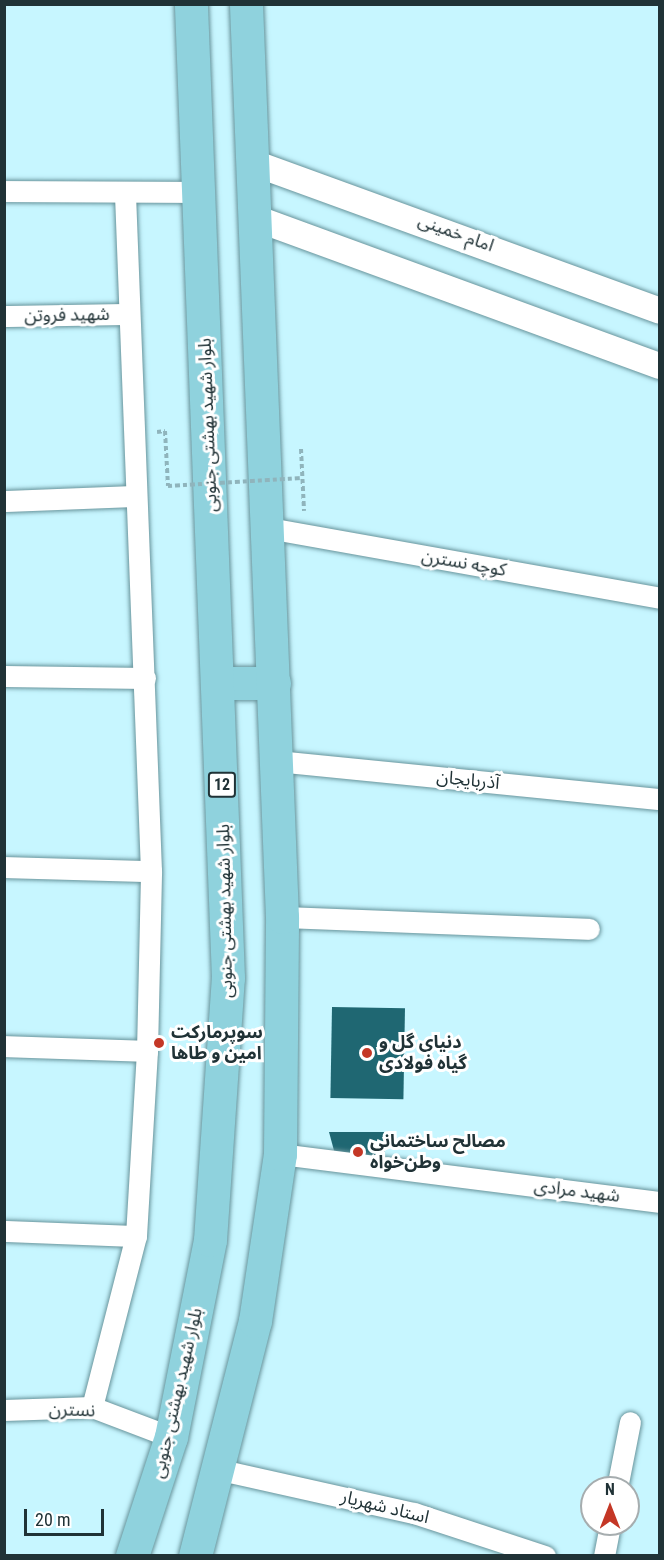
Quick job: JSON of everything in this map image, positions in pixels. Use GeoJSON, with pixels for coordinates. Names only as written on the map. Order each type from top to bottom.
{"type":"FeatureCollection","features":[{"type":"Feature","properties":{"kind":"main road","name":"بلوار شهید بهشتی جنوبی"},"geometry":{"type":"LineString","coordinates":[[132,1556],[171,1437],[210,1240],[222,1103],[228,978],[190,4]]}},
{"type":"Feature","properties":{"kind":"main road"},"geometry":{"type":"LineString","coordinates":[[195,1556],[221,1470],[255,1322],[280,1154],[282,917],[246,4]]}},
{"type":"Feature","properties":{"kind":"main road"},"geometry":{"type":"LineString","coordinates":[[218,683],[274,683]]}},
{"type":"Feature","properties":{"kind":"street","name":"امام خمینی"},"geometry":{"type":"LineString","coordinates":[[251,162],[660,311]]}},
{"type":"Feature","properties":{"kind":"street"},"geometry":{"type":"LineString","coordinates":[[4,191],[125,195],[197,192]]}},
{"type":"Feature","properties":{"kind":"street"},"geometry":{"type":"LineString","coordinates":[[92,1407],[136,1236],[147,1051],[151,871],[125,195]]}},
{"type":"Feature","properties":{"kind":"street"},"geometry":{"type":"LineString","coordinates":[[255,218],[660,366]]}},
{"type":"Feature","properties":{"kind":"street","name":"شهید فروتن"},"geometry":{"type":"LineString","coordinates":[[4,316],[129,314]]}},
{"type":"Feature","properties":{"kind":"street"},"geometry":{"type":"LineString","coordinates":[[4,501],[136,496]]}},
{"type":"Feature","properties":{"kind":"street","name":"کوچه نسترن"},"geometry":{"type":"LineString","coordinates":[[268,528],[660,598]]}},
{"type":"Feature","properties":{"kind":"street"},"geometry":{"type":"LineString","coordinates":[[4,676],[145,678]]}},
{"type":"Feature","properties":{"kind":"street","name":"آذربایجان"},"geometry":{"type":"LineString","coordinates":[[277,761],[660,799]]}},
{"type":"Feature","properties":{"kind":"street"},"geometry":{"type":"LineString","coordinates":[[4,867],[151,871]]}},
{"type":"Feature","properties":{"kind":"street"},"geometry":{"type":"LineString","coordinates":[[282,917],[589,929]]}},
{"type":"Feature","properties":{"kind":"street"},"geometry":{"type":"LineString","coordinates":[[4,1046],[147,1051]]}},
{"type":"Feature","properties":{"kind":"street","name":"شهید مرادی"},"geometry":{"type":"LineString","coordinates":[[280,1154],[660,1202]]}},
{"type":"Feature","properties":{"kind":"street"},"geometry":{"type":"LineString","coordinates":[[4,1230],[136,1236]]}},
{"type":"Feature","properties":{"kind":"street","name":"نسترن"},"geometry":{"type":"LineString","coordinates":[[4,1410],[92,1407],[171,1437]]}},
{"type":"Feature","properties":{"kind":"street"},"geometry":{"type":"LineString","coordinates":[[619,1476],[630,1422]]}},
{"type":"Feature","properties":{"kind":"street","name":"استاد شهریار"},"geometry":{"type":"LineString","coordinates":[[221,1470],[414,1513],[545,1556]]}},
{"type":"Feature","properties":{"kind":"street"},"geometry":{"type":"LineString","coordinates":[[604,1556],[608,1536]]}},
{"type":"Feature","properties":{"kind":"path"},"geometry":{"type":"LineString","coordinates":[[165,431],[168,486],[302,477],[301,449],[305,535]]}},
{"type":"Feature","properties":{"kind":"building","name":"دنیای گل و گیاه فولادی"},"geometry":{"type":"Polygon","coordinates":[[[332,1007],[405,1008],[403,1099],[330,1098],[332,1007]]]}},
{"type":"Feature","properties":{"kind":"building","name":"مصالح ساختمانی وطن‌خواه"},"geometry":{"type":"Polygon","coordinates":[[[329,1132],[384,1132],[385,1161],[336,1158],[329,1132]]]}},
{"type":"Feature","properties":{"kind":"place","name":"سوپرمارکت امین و طاها"},"geometry":{"type":"Point","coordinates":[159,1043]}},
{"type":"Feature","properties":{"kind":"place","name":"دنیای گل و گیاه فولادی"},"geometry":{"type":"Point","coordinates":[367,1053]}},
{"type":"Feature","properties":{"kind":"place","name":"مصالح ساختمانی وطن‌خواه"},"geometry":{"type":"Point","coordinates":[358,1152]}}]}
